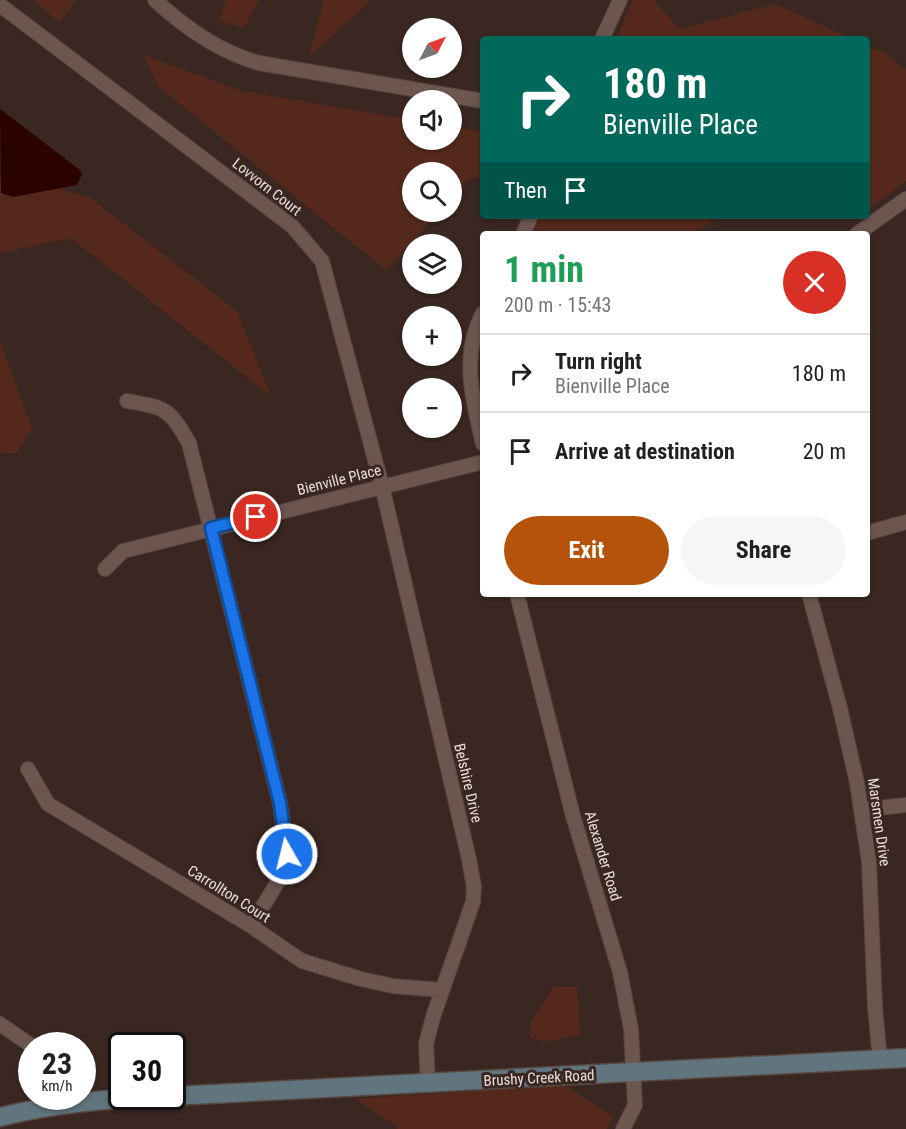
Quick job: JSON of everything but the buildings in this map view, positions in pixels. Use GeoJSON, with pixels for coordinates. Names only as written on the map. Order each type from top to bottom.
{"type":"FeatureCollection","features":[{"type":"Feature","properties":{"kind":"main road","name":"Brushy Creek Road"},"geometry":{"type":"LineString","coordinates":[[186,1095],[906,1058]]}},
{"type":"Feature","properties":{"kind":"main road"},"geometry":{"type":"LineString","coordinates":[[0,1117],[24,1110]]}},
{"type":"Feature","properties":{"kind":"street"},"geometry":{"type":"LineString","coordinates":[[154,0],[212,44],[240,58],[480,100]]}},
{"type":"Feature","properties":{"kind":"street"},"geometry":{"type":"LineString","coordinates":[[603,36],[620,0]]}},
{"type":"Feature","properties":{"kind":"street","name":"Lovvorn Court"},"geometry":{"type":"LineString","coordinates":[[0,5],[292,226],[322,261],[382,486]]}},
{"type":"Feature","properties":{"kind":"street"},"geometry":{"type":"LineString","coordinates":[[861,231],[906,199]]}},
{"type":"Feature","properties":{"kind":"street"},"geometry":{"type":"LineString","coordinates":[[480,321],[469,359],[470,377],[480,429]]}},
{"type":"Feature","properties":{"kind":"street"},"geometry":{"type":"LineString","coordinates":[[127,401],[160,407],[177,421],[189,443],[280,803],[287,854],[280,878],[251,926]]}},
{"type":"Feature","properties":{"kind":"street","name":"Bienville Place"},"geometry":{"type":"LineString","coordinates":[[105,569],[123,551],[480,463]]}},
{"type":"Feature","properties":{"kind":"street","name":"Belshire Drive"},"geometry":{"type":"LineString","coordinates":[[382,486],[474,887],[473,902],[426,1044],[428,1084]]}},
{"type":"Feature","properties":{"kind":"street"},"geometry":{"type":"LineString","coordinates":[[870,532],[906,522]]}},
{"type":"Feature","properties":{"kind":"street","name":"Alexander Road"},"geometry":{"type":"LineString","coordinates":[[518,597],[561,770],[620,972],[631,1029],[634,1073],[634,1105],[623,1129]]}},
{"type":"Feature","properties":{"kind":"street","name":"Marsmen Drive"},"geometry":{"type":"LineString","coordinates":[[810,597],[840,708],[857,783],[869,862],[875,1007],[880,1059]]}},
{"type":"Feature","properties":{"kind":"street","name":"Carrollton Court"},"geometry":{"type":"LineString","coordinates":[[28,769],[48,804],[251,926],[302,961],[393,986],[442,990]]}},
{"type":"Feature","properties":{"kind":"street"},"geometry":{"type":"LineString","coordinates":[[861,810],[906,805]]}},
{"type":"Feature","properties":{"kind":"street"},"geometry":{"type":"LineString","coordinates":[[0,1024],[18,1037]]}},
{"type":"Feature","properties":{"kind":"shaded area"},"geometry":{"type":"Polygon","coordinates":[[[33,0],[76,0],[59,22],[33,0]]]}},
{"type":"Feature","properties":{"kind":"shaded area"},"geometry":{"type":"Polygon","coordinates":[[[226,0],[259,0],[244,28],[219,20],[226,0]]]}},
{"type":"Feature","properties":{"kind":"shaded area"},"geometry":{"type":"Polygon","coordinates":[[[324,0],[371,0],[309,57],[324,0]]]}},
{"type":"Feature","properties":{"kind":"shaded area"},"geometry":{"type":"Polygon","coordinates":[[[633,0],[653,0],[680,29],[775,4],[845,36],[617,36],[633,0]]]}},
{"type":"Feature","properties":{"kind":"shaded area"},"geometry":{"type":"Polygon","coordinates":[[[870,47],[886,54],[906,70],[906,181],[870,208],[870,47]]]}},
{"type":"Feature","properties":{"kind":"shaded area"},"geometry":{"type":"Polygon","coordinates":[[[143,55],[242,91],[402,118],[402,150],[462,150],[462,129],[480,132],[480,177],[468,180],[462,187],[462,162],[402,162],[402,222],[430,222],[419,234],[402,234],[402,252],[386,270],[159,87],[143,55]]]}},
{"type":"Feature","properties":{"kind":"shaded area"},"geometry":{"type":"Polygon","coordinates":[[[0,109],[80,170],[82,174],[77,185],[13,197],[1,193],[0,109]]]}},
{"type":"Feature","properties":{"kind":"shaded area"},"geometry":{"type":"Polygon","coordinates":[[[0,179],[29,181],[89,197],[237,311],[271,396],[71,238],[0,253],[0,179]]]}},
{"type":"Feature","properties":{"kind":"shaded area"},"geometry":{"type":"Polygon","coordinates":[[[539,219],[717,219],[697,231],[533,231],[539,219]]]}},
{"type":"Feature","properties":{"kind":"shaded area"},"geometry":{"type":"Polygon","coordinates":[[[0,341],[32,428],[16,454],[0,452],[0,341]]]}},
{"type":"Feature","properties":{"kind":"shaded area"},"geometry":{"type":"Polygon","coordinates":[[[554,986],[577,987],[581,1035],[544,1042],[530,1037],[531,1023],[554,986]]]}},
{"type":"Feature","properties":{"kind":"shaded area"},"geometry":{"type":"Polygon","coordinates":[[[565,1085],[613,1117],[607,1129],[396,1129],[398,1127],[355,1099],[565,1085]]]}},
{"type":"Feature","properties":{"kind":"route"},"geometry":{"type":"LineString","coordinates":[[256,517],[211,528],[280,803],[287,854]]}}]}
